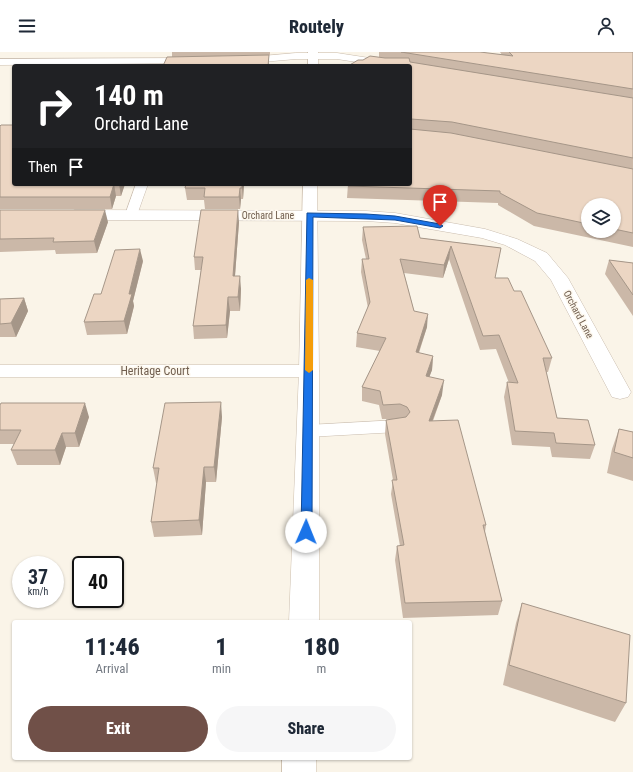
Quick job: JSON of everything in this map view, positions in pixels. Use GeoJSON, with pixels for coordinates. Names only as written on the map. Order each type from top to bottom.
{"type":"FeatureCollection","features":[{"type":"Feature","properties":{"kind":"street"},"geometry":{"type":"LineString","coordinates":[[229,61],[342,56],[390,64]]}},
{"type":"Feature","properties":{"kind":"street"},"geometry":{"type":"LineString","coordinates":[[0,62],[32,64],[206,61]]}},
{"type":"Feature","properties":{"kind":"street"},"geometry":{"type":"LineString","coordinates":[[304,620],[309,371],[310,186]]}},
{"type":"Feature","properties":{"kind":"street","name":"Orchard Lane"},"geometry":{"type":"LineString","coordinates":[[62,215],[366,216],[395,218],[477,233],[511,242],[541,257],[559,278],[620,392]]}},
{"type":"Feature","properties":{"kind":"street","name":"Heritage Court"},"geometry":{"type":"LineString","coordinates":[[0,371],[309,371]]}},
{"type":"Feature","properties":{"kind":"street"},"geometry":{"type":"LineString","coordinates":[[299,760],[299,772]]}},
{"type":"Feature","properties":{"kind":"lane"},"geometry":{"type":"LineString","coordinates":[[131,215],[141,186]]}},
{"type":"Feature","properties":{"kind":"lane"},"geometry":{"type":"LineString","coordinates":[[308,431],[398,426]]}},
{"type":"Feature","properties":{"kind":"building"},"geometry":{"type":"Polygon","coordinates":[[[401,52],[480,52],[513,56],[509,52],[633,52],[633,89],[401,52]]]}},
{"type":"Feature","properties":{"kind":"building"},"geometry":{"type":"Polygon","coordinates":[[[269,55],[268,64],[164,64],[167,57],[269,55]]]}},
{"type":"Feature","properties":{"kind":"building"},"geometry":{"type":"Polygon","coordinates":[[[370,56],[385,58],[409,58],[410,62],[633,98],[633,158],[452,122],[412,119],[412,64],[351,64],[358,60],[363,60],[370,56]]]}},
{"type":"Feature","properties":{"kind":"building"},"geometry":{"type":"Polygon","coordinates":[[[12,125],[12,186],[113,186],[110,197],[0,197],[0,126],[12,125]]]}},
{"type":"Feature","properties":{"kind":"building"},"geometry":{"type":"Polygon","coordinates":[[[412,129],[451,133],[633,169],[633,233],[621,230],[621,198],[581,198],[581,222],[537,213],[500,193],[500,191],[348,186],[412,186],[412,129]]]}},
{"type":"Feature","properties":{"kind":"building"},"geometry":{"type":"Polygon","coordinates":[[[186,186],[242,186],[242,188],[240,188],[239,197],[204,197],[205,188],[185,188],[186,186]]]}},
{"type":"Feature","properties":{"kind":"building"},"geometry":{"type":"Polygon","coordinates":[[[0,210],[105,210],[94,241],[53,242],[54,238],[0,239],[0,210]]]}},
{"type":"Feature","properties":{"kind":"building"},"geometry":{"type":"Polygon","coordinates":[[[201,210],[238,210],[233,276],[240,276],[238,297],[228,297],[226,325],[193,326],[203,257],[194,257],[201,210]]]}},
{"type":"Feature","properties":{"kind":"building"},"geometry":{"type":"Polygon","coordinates":[[[417,226],[420,238],[501,248],[495,278],[508,278],[514,291],[521,291],[552,358],[543,358],[557,418],[588,420],[595,445],[556,443],[554,433],[515,431],[507,382],[518,383],[499,335],[483,336],[451,246],[444,265],[400,259],[414,311],[428,314],[416,352],[433,356],[426,376],[444,380],[429,421],[458,420],[486,525],[483,525],[502,601],[405,603],[397,546],[404,545],[392,480],[397,480],[386,420],[406,417],[410,412],[407,407],[400,404],[383,405],[380,391],[362,387],[386,338],[357,333],[370,302],[362,259],[369,259],[363,227],[417,226]]]}},
{"type":"Feature","properties":{"kind":"building"},"geometry":{"type":"Polygon","coordinates":[[[140,249],[129,294],[132,294],[124,321],[84,322],[94,294],[101,294],[115,250],[140,249]]]}},
{"type":"Feature","properties":{"kind":"building"},"geometry":{"type":"Polygon","coordinates":[[[609,260],[633,263],[633,295],[609,260]]]}},
{"type":"Feature","properties":{"kind":"building"},"geometry":{"type":"Polygon","coordinates":[[[24,298],[11,323],[0,324],[0,299],[24,298]]]}},
{"type":"Feature","properties":{"kind":"building"},"geometry":{"type":"Polygon","coordinates":[[[221,402],[214,467],[204,467],[199,520],[151,522],[159,468],[153,468],[165,403],[221,402]]]}},
{"type":"Feature","properties":{"kind":"building"},"geometry":{"type":"Polygon","coordinates":[[[1,403],[85,403],[75,433],[62,433],[55,450],[11,450],[21,430],[0,430],[1,403]]]}},
{"type":"Feature","properties":{"kind":"building"},"geometry":{"type":"Polygon","coordinates":[[[619,429],[633,432],[633,458],[614,452],[619,429]]]}},
{"type":"Feature","properties":{"kind":"building"},"geometry":{"type":"Polygon","coordinates":[[[522,603],[630,635],[626,703],[509,665],[522,603]]]}},
{"type":"Feature","properties":{"kind":"slow traffic"},"geometry":{"type":"LineString","coordinates":[[309,280],[309,370]]}},
{"type":"Feature","properties":{"kind":"route"},"geometry":{"type":"LineString","coordinates":[[306,532],[309,371],[309,215],[395,218],[440,226]]}}]}
